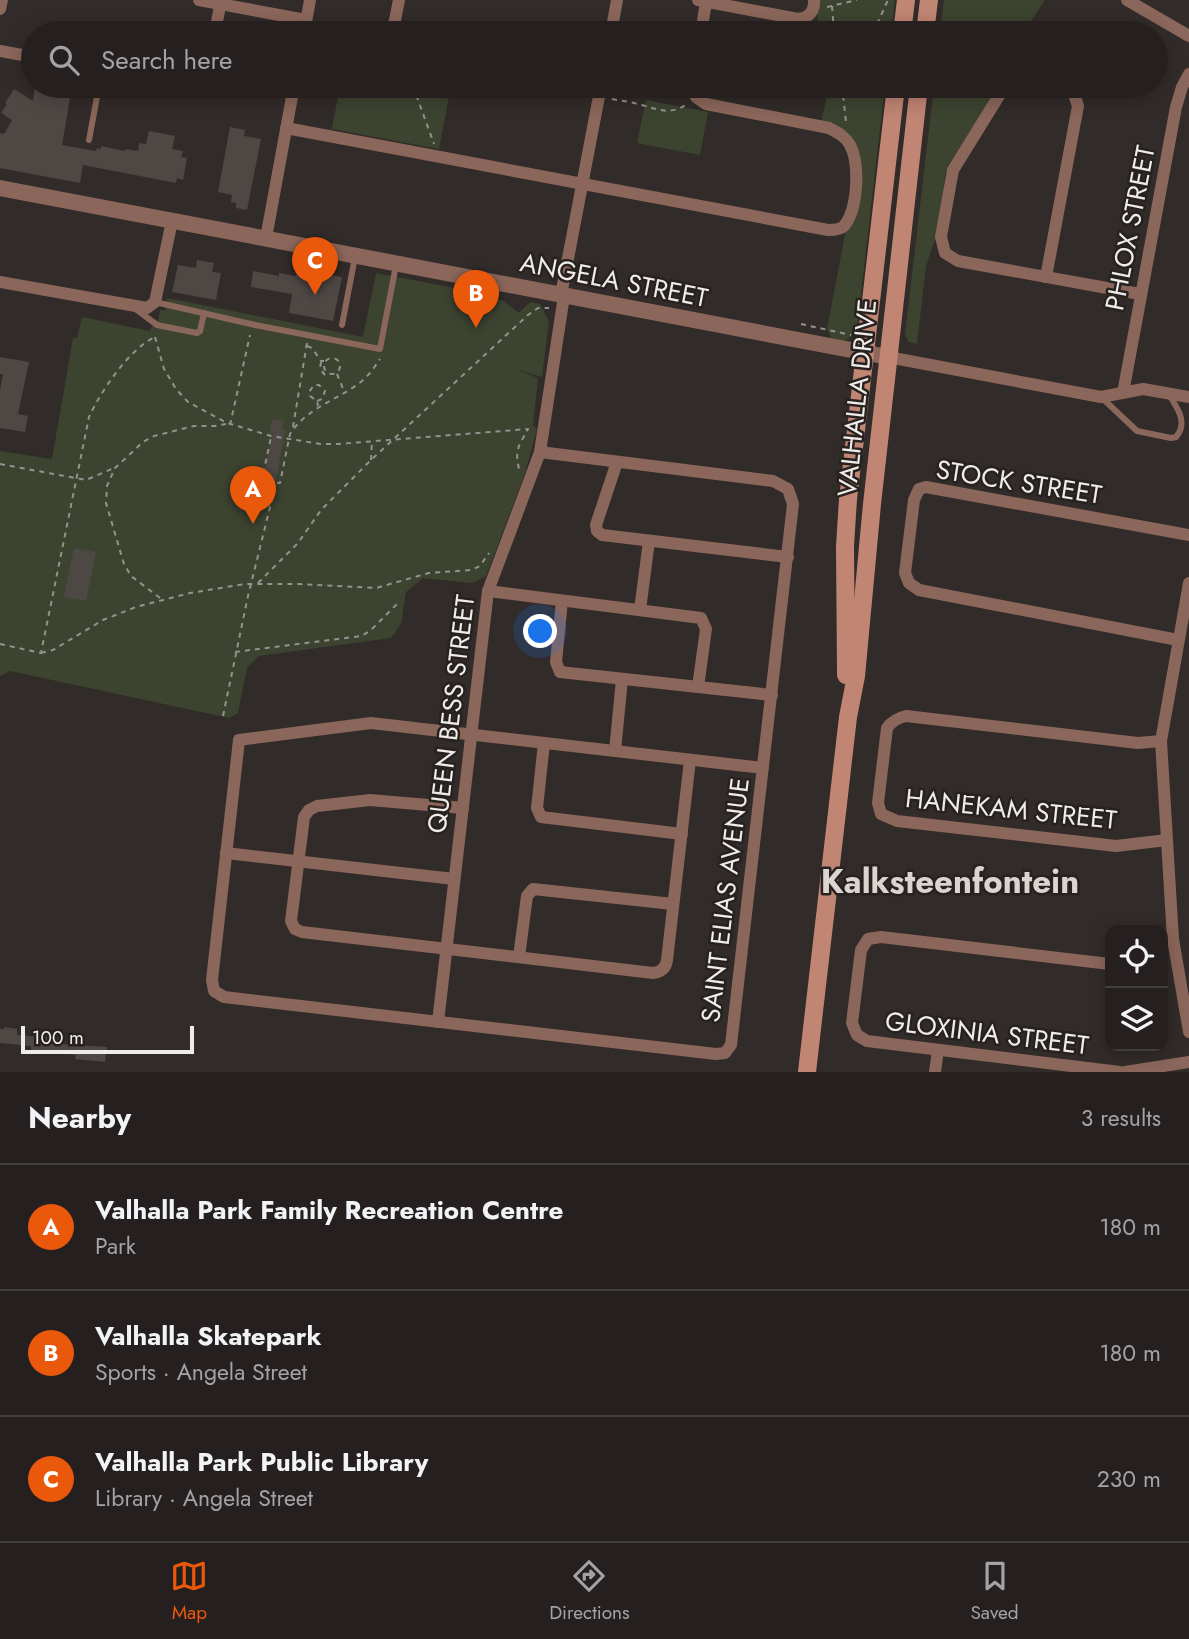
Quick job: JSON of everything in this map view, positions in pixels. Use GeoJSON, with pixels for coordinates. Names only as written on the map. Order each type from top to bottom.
{"type":"FeatureCollection","features":[{"type":"Feature","properties":{"kind":"main road"},"geometry":{"type":"LineString","coordinates":[[903,21],[906,0]]}},
{"type":"Feature","properties":{"kind":"main road"},"geometry":{"type":"LineString","coordinates":[[926,21],[929,0]]}},
{"type":"Feature","properties":{"kind":"main road","name":"VALHALLA DRIVE"},"geometry":{"type":"LineString","coordinates":[[848,717],[845,546],[848,499],[895,98]]}},
{"type":"Feature","properties":{"kind":"main road","name":"VALHALLA DRIVE"},"geometry":{"type":"LineString","coordinates":[[807,1072],[848,717],[856,676],[918,98]]}},
{"type":"Feature","properties":{"kind":"street"},"geometry":{"type":"LineString","coordinates":[[0,9],[2,0]]}},
{"type":"Feature","properties":{"kind":"street"},"geometry":{"type":"LineString","coordinates":[[199,0],[220,2],[285,21]]}},
{"type":"Feature","properties":{"kind":"street"},"geometry":{"type":"LineString","coordinates":[[306,21],[310,0]]}},
{"type":"Feature","properties":{"kind":"street"},"geometry":{"type":"LineString","coordinates":[[395,21],[399,0]]}},
{"type":"Feature","properties":{"kind":"street"},"geometry":{"type":"LineString","coordinates":[[613,21],[617,0]]}},
{"type":"Feature","properties":{"kind":"street"},"geometry":{"type":"LineString","coordinates":[[1127,0],[1163,21]]}},
{"type":"Feature","properties":{"kind":"street"},"geometry":{"type":"LineString","coordinates":[[701,21],[702,1],[798,19],[812,9]]}},
{"type":"Feature","properties":{"kind":"street"},"geometry":{"type":"LineString","coordinates":[[217,21],[220,2]]}},
{"type":"Feature","properties":{"kind":"street"},"geometry":{"type":"LineString","coordinates":[[1168,24],[1189,36]]}},
{"type":"Feature","properties":{"kind":"street"},"geometry":{"type":"LineString","coordinates":[[0,51],[21,55]]}},
{"type":"Feature","properties":{"kind":"street","name":"PHLOX STREET"},"geometry":{"type":"LineString","coordinates":[[1124,393],[1178,97],[1189,74]]}},
{"type":"Feature","properties":{"kind":"street"},"geometry":{"type":"LineString","coordinates":[[266,238],[292,98]]}},
{"type":"Feature","properties":{"kind":"street","name":"QUEEN BESS STREET"},"geometry":{"type":"LineString","coordinates":[[438,1022],[488,591],[540,452],[559,299],[599,98]]}},
{"type":"Feature","properties":{"kind":"street"},"geometry":{"type":"LineString","coordinates":[[286,128],[828,230],[844,226],[855,196],[856,175],[852,148],[845,136],[829,128],[706,104],[700,98]]}},
{"type":"Feature","properties":{"kind":"street"},"geometry":{"type":"LineString","coordinates":[[998,98],[953,170],[941,237],[945,253],[958,261],[1140,294]]}},
{"type":"Feature","properties":{"kind":"street"},"geometry":{"type":"LineString","coordinates":[[1046,277],[1078,106],[1075,98]]}},
{"type":"Feature","properties":{"kind":"street","name":"ANGELA STREET"},"geometry":{"type":"LineString","coordinates":[[0,188],[397,264],[559,299],[888,357]]}},
{"type":"Feature","properties":{"kind":"street"},"geometry":{"type":"LineString","coordinates":[[0,282],[147,308],[155,302],[172,221]]}},
{"type":"Feature","properties":{"kind":"street"},"geometry":{"type":"LineString","coordinates":[[888,357],[1101,397],[1143,389],[1189,397]]}},
{"type":"Feature","properties":{"kind":"street","name":"SAINT ELIAS AVENUE"},"geometry":{"type":"LineString","coordinates":[[471,735],[371,723],[239,740],[212,987],[224,997],[716,1054],[725,1052],[731,1045],[788,557],[793,504],[791,493],[784,485],[773,481],[540,452]]}},
{"type":"Feature","properties":{"kind":"street"},"geometry":{"type":"LineString","coordinates":[[617,461],[596,528],[602,535],[788,557]]}},
{"type":"Feature","properties":{"kind":"street","name":"STOCK STREET"},"geometry":{"type":"LineString","coordinates":[[1178,639],[919,590],[909,583],[905,573],[914,500],[919,489],[926,487],[1189,535]]}},
{"type":"Feature","properties":{"kind":"street"},"geometry":{"type":"LineString","coordinates":[[640,610],[649,541]]}},
{"type":"Feature","properties":{"kind":"street"},"geometry":{"type":"LineString","coordinates":[[1189,583],[1161,741],[1167,840],[1169,959],[1189,1032]]}},
{"type":"Feature","properties":{"kind":"street"},"geometry":{"type":"LineString","coordinates":[[488,591],[697,617],[704,621],[706,629],[698,687]]}},
{"type":"Feature","properties":{"kind":"street"},"geometry":{"type":"LineString","coordinates":[[562,601],[557,670],[564,673],[772,695]]}},
{"type":"Feature","properties":{"kind":"street"},"geometry":{"type":"LineString","coordinates":[[615,751],[622,679]]}},
{"type":"Feature","properties":{"kind":"street","name":"HANEKAM STREET"},"geometry":{"type":"LineString","coordinates":[[1161,741],[1138,743],[906,716],[894,720],[887,729],[878,803],[881,814],[897,821],[1116,846],[1167,840]]}},
{"type":"Feature","properties":{"kind":"street"},"geometry":{"type":"LineString","coordinates":[[471,735],[763,768]]}},
{"type":"Feature","properties":{"kind":"street"},"geometry":{"type":"LineString","coordinates":[[544,743],[537,808],[541,817],[682,834]]}},
{"type":"Feature","properties":{"kind":"street"},"geometry":{"type":"LineString","coordinates":[[463,808],[370,800],[313,807],[304,817],[298,861],[291,920],[298,931],[653,973],[663,970],[666,964],[690,760]]}},
{"type":"Feature","properties":{"kind":"street"},"geometry":{"type":"LineString","coordinates":[[226,853],[454,879]]}},
{"type":"Feature","properties":{"kind":"street"},"geometry":{"type":"LineString","coordinates":[[519,957],[527,896],[533,889],[673,904]]}},
{"type":"Feature","properties":{"kind":"street","name":"GLOXINIA STREET"},"geometry":{"type":"LineString","coordinates":[[1105,963],[881,937],[868,939],[861,950],[852,1024],[857,1035],[867,1041],[1122,1072],[1189,1062]]}},
{"type":"Feature","properties":{"kind":"street"},"geometry":{"type":"LineString","coordinates":[[935,1072],[938,1050]]}},
{"type":"Feature","properties":{"kind":"lane"},"geometry":{"type":"LineString","coordinates":[[89,140],[97,98]]}},
{"type":"Feature","properties":{"kind":"lane"},"geometry":{"type":"LineString","coordinates":[[342,326],[355,256]]}},
{"type":"Feature","properties":{"kind":"lane"},"geometry":{"type":"LineString","coordinates":[[155,302],[255,325],[380,348],[397,264]]}},
{"type":"Feature","properties":{"kind":"lane"},"geometry":{"type":"LineString","coordinates":[[132,307],[159,325],[198,332],[204,313]]}},
{"type":"Feature","properties":{"kind":"lane"},"geometry":{"type":"LineString","coordinates":[[1101,397],[1138,431],[1171,438],[1181,430],[1181,417],[1168,394]]}},
{"type":"Feature","properties":{"kind":"path"},"geometry":{"type":"LineString","coordinates":[[812,9],[857,0]]}},
{"type":"Feature","properties":{"kind":"path"},"geometry":{"type":"LineString","coordinates":[[878,21],[888,0]]}},
{"type":"Feature","properties":{"kind":"path"},"geometry":{"type":"LineString","coordinates":[[832,6],[833,21]]}},
{"type":"Feature","properties":{"kind":"path"},"geometry":{"type":"LineString","coordinates":[[418,98],[435,144],[433,155]]}},
{"type":"Feature","properties":{"kind":"path"},"geometry":{"type":"LineString","coordinates":[[622,98],[656,111],[668,111],[682,107],[689,98]]}},
{"type":"Feature","properties":{"kind":"path"},"geometry":{"type":"LineString","coordinates":[[844,98],[847,129],[845,136]]}},
{"type":"Feature","properties":{"kind":"path"},"geometry":{"type":"LineString","coordinates":[[258,584],[298,542],[321,510],[392,440],[528,315],[559,299]]}},
{"type":"Feature","properties":{"kind":"path"},"geometry":{"type":"LineString","coordinates":[[801,324],[856,336]]}},
{"type":"Feature","properties":{"kind":"path"},"geometry":{"type":"LineString","coordinates":[[159,325],[155,337],[164,369],[176,389],[188,402],[229,424],[271,436],[321,444],[528,429],[517,445],[520,473]]}},
{"type":"Feature","properties":{"kind":"path"},"geometry":{"type":"LineString","coordinates":[[229,424],[251,330],[255,325]]}},
{"type":"Feature","properties":{"kind":"path"},"geometry":{"type":"LineString","coordinates":[[293,429],[308,335]]}},
{"type":"Feature","properties":{"kind":"path"},"geometry":{"type":"LineString","coordinates":[[41,653],[84,433],[94,404],[132,352],[155,337]]}},
{"type":"Feature","properties":{"kind":"path"},"geometry":{"type":"LineString","coordinates":[[307,346],[312,348],[321,361],[320,369],[326,374],[336,373]]}},
{"type":"Feature","properties":{"kind":"path"},"geometry":{"type":"LineString","coordinates":[[271,436],[262,480],[280,483],[293,429],[318,407],[358,384],[382,356],[380,348]]}},
{"type":"Feature","properties":{"kind":"path"},"geometry":{"type":"LineString","coordinates":[[321,361],[334,358],[337,360],[340,364],[336,373],[345,392]]}},
{"type":"Feature","properties":{"kind":"path"},"geometry":{"type":"LineString","coordinates":[[318,407],[317,401],[309,392],[314,385],[319,385],[326,374],[325,361]]}},
{"type":"Feature","properties":{"kind":"path"},"geometry":{"type":"LineString","coordinates":[[317,401],[322,399],[325,391],[319,385]]}},
{"type":"Feature","properties":{"kind":"path"},"geometry":{"type":"LineString","coordinates":[[0,464],[86,480],[115,468],[143,442],[154,436],[194,426],[229,424]]}},
{"type":"Feature","properties":{"kind":"path"},"geometry":{"type":"LineString","coordinates":[[371,460],[372,440]]}},
{"type":"Feature","properties":{"kind":"path"},"geometry":{"type":"LineString","coordinates":[[115,468],[107,486],[106,503],[124,564],[131,576],[162,599]]}},
{"type":"Feature","properties":{"kind":"path"},"geometry":{"type":"LineString","coordinates":[[223,716],[235,652],[276,483]]}},
{"type":"Feature","properties":{"kind":"path"},"geometry":{"type":"LineString","coordinates":[[0,644],[41,653],[53,650],[103,620],[162,599],[251,584],[376,588],[429,573],[471,570],[480,566],[493,546]]}},
{"type":"Feature","properties":{"kind":"path"},"geometry":{"type":"LineString","coordinates":[[235,652],[361,636],[370,631],[400,601]]}},
{"type":"Feature","properties":{"kind":"green space"},"geometry":{"type":"Polygon","coordinates":[[[817,0],[895,0],[892,21],[818,21],[817,0]]]}},
{"type":"Feature","properties":{"kind":"green space"},"geometry":{"type":"Polygon","coordinates":[[[944,0],[1045,0],[1031,21],[941,21],[944,0]]]}},
{"type":"Feature","properties":{"kind":"green space"},"geometry":{"type":"Polygon","coordinates":[[[338,98],[449,98],[439,149],[332,129],[338,98]]]}},
{"type":"Feature","properties":{"kind":"green space"},"geometry":{"type":"Polygon","coordinates":[[[826,98],[884,98],[857,328],[852,336],[843,342],[832,339],[827,329],[846,229],[856,151],[821,123],[826,98]]]}},
{"type":"Feature","properties":{"kind":"green space"},"geometry":{"type":"Polygon","coordinates":[[[933,98],[991,98],[949,164],[945,175],[939,227],[926,266],[917,344],[909,342],[905,335],[933,98]]]}},
{"type":"Feature","properties":{"kind":"green space"},"geometry":{"type":"Polygon","coordinates":[[[646,100],[708,112],[700,155],[637,143],[646,100]]]}},
{"type":"Feature","properties":{"kind":"green space"},"geometry":{"type":"Polygon","coordinates":[[[376,273],[470,291],[470,294],[502,300],[519,313],[530,302],[540,304],[549,321],[542,377],[515,369],[538,378],[533,425],[537,429],[525,473],[486,576],[473,583],[423,578],[406,592],[401,624],[391,638],[259,656],[247,668],[238,713],[229,718],[10,671],[0,676],[0,451],[52,459],[73,338],[77,338],[82,317],[150,331],[152,326],[157,327],[160,310],[165,311],[167,298],[363,337],[376,273]]]}},
{"type":"Feature","properties":{"kind":"building"},"geometry":{"type":"Polygon","coordinates":[[[14,89],[21,93],[21,98],[33,101],[33,98],[70,98],[62,145],[96,151],[97,148],[101,149],[101,146],[138,151],[139,143],[146,144],[149,131],[175,136],[172,149],[183,151],[181,157],[187,158],[183,180],[177,178],[176,183],[83,165],[80,183],[0,168],[0,133],[4,134],[12,120],[1,113],[7,104],[5,103],[14,89]]]}},
{"type":"Feature","properties":{"kind":"building"},"geometry":{"type":"Polygon","coordinates":[[[230,127],[245,130],[244,136],[261,139],[247,210],[236,208],[236,203],[231,202],[232,195],[218,192],[230,127]]]}},
{"type":"Feature","properties":{"kind":"building"},"geometry":{"type":"Polygon","coordinates":[[[197,260],[214,263],[212,272],[221,273],[216,300],[172,292],[178,265],[196,268],[197,260]]]}},
{"type":"Feature","properties":{"kind":"building"},"geometry":{"type":"Polygon","coordinates":[[[297,269],[342,277],[333,321],[289,313],[292,294],[251,287],[253,271],[296,276],[297,269]]]}},
{"type":"Feature","properties":{"kind":"building"},"geometry":{"type":"Polygon","coordinates":[[[0,357],[29,362],[18,414],[28,416],[25,432],[0,428],[0,390],[3,374],[0,374],[0,357]]]}},
{"type":"Feature","properties":{"kind":"building"},"geometry":{"type":"Polygon","coordinates":[[[272,419],[284,421],[282,429],[285,430],[276,480],[263,478],[273,434],[269,433],[272,419]]]}},
{"type":"Feature","properties":{"kind":"building"},"geometry":{"type":"Polygon","coordinates":[[[74,548],[96,552],[86,601],[64,597],[74,548]]]}},
{"type":"Feature","properties":{"kind":"building"},"geometry":{"type":"Polygon","coordinates":[[[0,1029],[17,1029],[17,1035],[62,1038],[61,1044],[107,1047],[105,1062],[75,1059],[76,1055],[31,1050],[31,1046],[0,1043],[0,1029]]]}},
{"type":"Feature","properties":{"kind":"place","name":"Valhalla Park Public Library"},"geometry":{"type":"Point","coordinates":[315,295]}},
{"type":"Feature","properties":{"kind":"place","name":"Valhalla Skatepark"},"geometry":{"type":"Point","coordinates":[476,328]}},
{"type":"Feature","properties":{"kind":"place","name":"Valhalla Park Family Recreation Centre"},"geometry":{"type":"Point","coordinates":[253,524]}},
{"type":"Feature","properties":{"kind":"district","name":"Kalksteenfontein"},"geometry":{"type":"Point","coordinates":[950,881]}}]}
